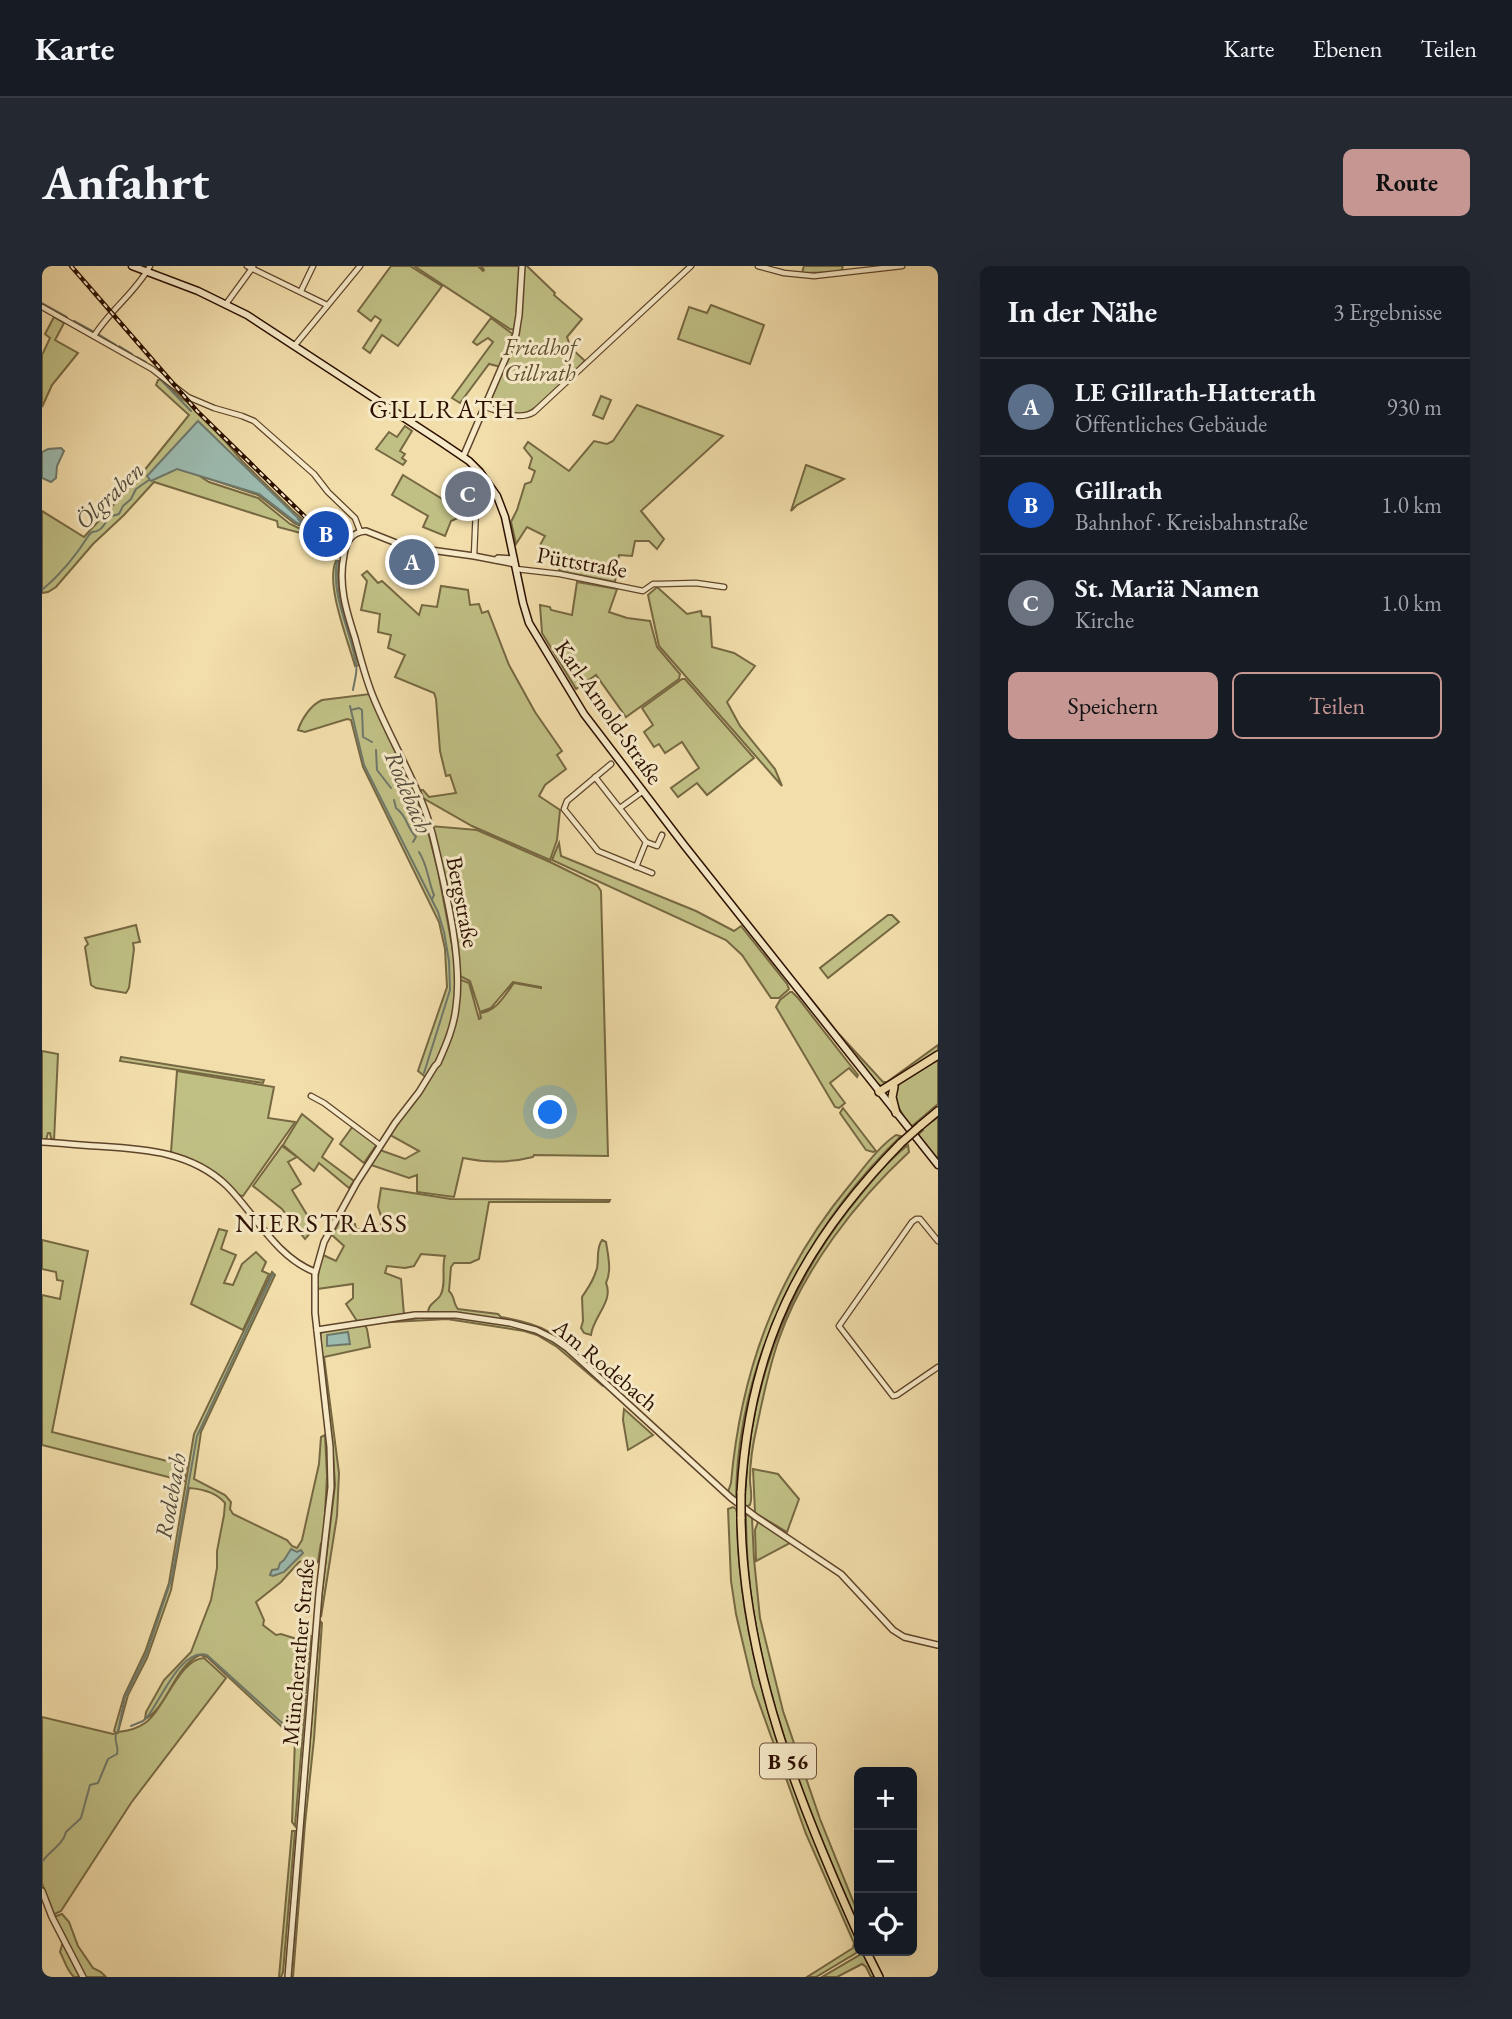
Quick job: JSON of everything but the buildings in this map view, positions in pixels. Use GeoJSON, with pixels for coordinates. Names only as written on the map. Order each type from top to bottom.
{"type":"FeatureCollection","features":[{"type":"Feature","properties":{"kind":"highway"},"geometry":{"type":"LineString","coordinates":[[880,1092],[938,1055]]}},
{"type":"Feature","properties":{"kind":"highway"},"geometry":{"type":"LineString","coordinates":[[880,1092],[888,1092],[901,1079]]}},
{"type":"Feature","properties":{"kind":"highway"},"geometry":{"type":"LineString","coordinates":[[894,1087],[892,1097],[896,1113]]}},
{"type":"Feature","properties":{"kind":"highway","name":"B 56"},"geometry":{"type":"LineString","coordinates":[[854,1924],[810,1819],[764,1683],[744,1578],[741,1493],[744,1451],[761,1366],[783,1309],[807,1261],[830,1224],[872,1173],[938,1111]]}},
{"type":"Feature","properties":{"kind":"highway"},"geometry":{"type":"LineString","coordinates":[[868,1956],[879,1977]]}},
{"type":"Feature","properties":{"kind":"main road","name":"Karl-Arnold-Straße"},"geometry":{"type":"LineString","coordinates":[[132,266],[148,269],[198,291],[260,323],[463,457],[483,475],[497,496],[505,517],[525,611],[535,635],[584,714],[642,792],[938,1166]]}},
{"type":"Feature","properties":{"kind":"street"},"geometry":{"type":"LineString","coordinates":[[301,291],[313,266]]}},
{"type":"Feature","properties":{"kind":"street"},"geometry":{"type":"LineString","coordinates":[[295,345],[360,266]]}},
{"type":"Feature","properties":{"kind":"street"},"geometry":{"type":"LineString","coordinates":[[463,457],[516,334],[522,266]]}},
{"type":"Feature","properties":{"kind":"street"},"geometry":{"type":"LineString","coordinates":[[486,407],[517,416],[534,412],[691,266]]}},
{"type":"Feature","properties":{"kind":"street"},"geometry":{"type":"LineString","coordinates":[[758,266],[795,275],[828,275],[902,266]]}},
{"type":"Feature","properties":{"kind":"street"},"geometry":{"type":"LineString","coordinates":[[226,304],[251,267],[327,305]]}},
{"type":"Feature","properties":{"kind":"street"},"geometry":{"type":"LineString","coordinates":[[94,336],[148,269]]}},
{"type":"Feature","properties":{"kind":"street"},"geometry":{"type":"LineString","coordinates":[[42,308],[152,369],[188,397],[254,421],[314,474],[355,518],[360,531],[369,531],[416,548],[496,560],[498,558],[515,564]]}},
{"type":"Feature","properties":{"kind":"street"},"geometry":{"type":"LineString","coordinates":[[474,556],[477,485]]}},
{"type":"Feature","properties":{"kind":"street","name":"Bergstraße"},"geometry":{"type":"LineString","coordinates":[[360,531],[349,539],[343,558],[343,596],[372,693],[426,814],[443,883],[457,963],[457,1000],[452,1030],[438,1063],[380,1145]]}},
{"type":"Feature","properties":{"kind":"street","name":"Püttstraße"},"geometry":{"type":"LineString","coordinates":[[515,564],[643,591],[653,584],[692,583],[724,587]]}},
{"type":"Feature","properties":{"kind":"street"},"geometry":{"type":"LineString","coordinates":[[611,764],[566,801],[564,809],[598,851],[652,873]]}},
{"type":"Feature","properties":{"kind":"street"},"geometry":{"type":"LineString","coordinates":[[595,777],[646,842],[657,846],[662,835]]}},
{"type":"Feature","properties":{"kind":"street"},"geometry":{"type":"LineString","coordinates":[[620,808],[642,792]]}},
{"type":"Feature","properties":{"kind":"street"},"geometry":{"type":"LineString","coordinates":[[636,867],[646,842]]}},
{"type":"Feature","properties":{"kind":"street"},"geometry":{"type":"LineString","coordinates":[[311,1096],[380,1145],[327,1237],[315,1272],[317,1330]]}},
{"type":"Feature","properties":{"kind":"street"},"geometry":{"type":"LineString","coordinates":[[42,1142],[153,1150],[187,1161],[225,1184],[284,1250],[315,1272]]}},
{"type":"Feature","properties":{"kind":"street"},"geometry":{"type":"LineString","coordinates":[[938,1241],[920,1219],[912,1222],[839,1326],[892,1395],[897,1395],[938,1367]]}},
{"type":"Feature","properties":{"kind":"street","name":"Am Rodebach"},"geometry":{"type":"LineString","coordinates":[[317,1330],[438,1314],[510,1323],[543,1332],[574,1354],[731,1498],[841,1574],[893,1630],[904,1637],[938,1645]]}},
{"type":"Feature","properties":{"kind":"street","name":"Müncherather Straße"},"geometry":{"type":"LineString","coordinates":[[288,1977],[319,1593],[331,1487],[329,1435],[317,1330]]}},
{"type":"Feature","properties":{"kind":"street"},"geometry":{"type":"LineString","coordinates":[[42,1891],[52,1917],[83,1977]]}},
{"type":"Feature","properties":{"kind":"green space"},"geometry":{"type":"Polygon","coordinates":[[[391,266],[410,266],[442,286],[398,346],[382,335],[370,353],[363,348],[381,320],[375,316],[371,321],[358,311],[391,266]]]}},
{"type":"Feature","properties":{"kind":"green space"},"geometry":{"type":"Polygon","coordinates":[[[414,266],[478,266],[483,271],[481,266],[520,266],[516,330],[510,329],[414,266]]]}},
{"type":"Feature","properties":{"kind":"green space","name":"Friedhof Gillrath"},"geometry":{"type":"Polygon","coordinates":[[[523,266],[527,266],[554,295],[582,319],[567,337],[571,348],[585,361],[536,407],[518,414],[490,407],[489,404],[514,344],[523,266]]]}},
{"type":"Feature","properties":{"kind":"green space"},"geometry":{"type":"Polygon","coordinates":[[[804,266],[843,266],[841,272],[802,273],[804,266]]]}},
{"type":"Feature","properties":{"kind":"green space"},"geometry":{"type":"Polygon","coordinates":[[[711,305],[764,325],[750,364],[678,339],[689,307],[707,313],[711,305]]]}},
{"type":"Feature","properties":{"kind":"green space"},"geometry":{"type":"Polygon","coordinates":[[[54,317],[64,323],[55,340],[78,353],[52,385],[42,407],[42,355],[50,338],[45,334],[54,317]]]}},
{"type":"Feature","properties":{"kind":"green space"},"geometry":{"type":"Polygon","coordinates":[[[491,318],[514,335],[501,367],[489,364],[460,403],[452,398],[493,342],[488,338],[477,345],[473,342],[491,318]]]}},
{"type":"Feature","properties":{"kind":"green space"},"geometry":{"type":"Polygon","coordinates":[[[161,379],[188,402],[293,511],[334,547],[331,550],[309,529],[294,523],[258,495],[198,475],[209,482],[258,498],[290,524],[307,532],[304,534],[278,527],[277,521],[154,482],[93,544],[56,587],[42,593],[42,511],[84,537],[139,477],[189,415],[156,385],[161,379]]]}},
{"type":"Feature","properties":{"kind":"green space"},"geometry":{"type":"Polygon","coordinates":[[[601,396],[611,400],[603,419],[593,415],[601,396]]]}},
{"type":"Feature","properties":{"kind":"green space"},"geometry":{"type":"Polygon","coordinates":[[[637,405],[723,436],[641,511],[664,539],[657,549],[649,541],[635,541],[632,556],[619,555],[615,582],[559,571],[562,557],[539,547],[545,536],[527,527],[516,544],[511,522],[525,484],[531,482],[535,471],[529,468],[532,458],[524,448],[528,442],[569,471],[594,441],[607,444],[613,441],[637,405]]]}},
{"type":"Feature","properties":{"kind":"green space"},"geometry":{"type":"Polygon","coordinates":[[[405,426],[412,431],[400,451],[405,454],[402,458],[406,461],[403,465],[376,449],[389,432],[397,437],[405,426]]]}},
{"type":"Feature","properties":{"kind":"green space"},"geometry":{"type":"Polygon","coordinates":[[[806,465],[844,479],[791,511],[806,465]]]}},
{"type":"Feature","properties":{"kind":"green space"},"geometry":{"type":"Polygon","coordinates":[[[403,475],[462,511],[458,518],[451,521],[445,536],[423,527],[428,516],[392,495],[403,475]]]}},
{"type":"Feature","properties":{"kind":"green space"},"geometry":{"type":"Polygon","coordinates":[[[336,561],[339,561],[343,614],[359,665],[355,666],[335,597],[333,571],[336,561]]]}},
{"type":"Feature","properties":{"kind":"green space"},"geometry":{"type":"Polygon","coordinates":[[[367,571],[419,615],[422,605],[437,607],[441,586],[468,590],[470,605],[479,604],[482,613],[488,611],[509,665],[535,712],[562,751],[557,755],[566,769],[545,785],[539,796],[560,810],[557,840],[550,860],[472,826],[423,798],[420,790],[429,797],[456,793],[450,775],[446,776],[440,751],[436,699],[434,693],[395,677],[405,655],[388,648],[391,635],[378,632],[380,614],[361,610],[367,581],[362,575],[367,571]]]}},
{"type":"Feature","properties":{"kind":"green space"},"geometry":{"type":"Polygon","coordinates":[[[577,582],[617,589],[609,612],[650,621],[657,647],[680,674],[679,679],[626,717],[596,675],[576,689],[542,633],[540,605],[572,615],[577,582]]]}},
{"type":"Feature","properties":{"kind":"green space"},"geometry":{"type":"Polygon","coordinates":[[[657,587],[687,614],[701,611],[702,616],[710,617],[712,647],[734,653],[755,666],[727,702],[740,726],[775,769],[782,786],[659,646],[648,595],[657,587]]]}},
{"type":"Feature","properties":{"kind":"green space"},"geometry":{"type":"Polygon","coordinates":[[[685,679],[754,758],[707,795],[697,783],[678,797],[671,788],[699,768],[682,742],[665,753],[659,744],[654,747],[644,732],[653,725],[642,708],[685,679]]]}},
{"type":"Feature","properties":{"kind":"green space"},"geometry":{"type":"Polygon","coordinates":[[[370,694],[424,816],[438,871],[456,978],[469,983],[479,1019],[480,1013],[491,1010],[504,998],[514,983],[541,987],[513,982],[491,1008],[480,1012],[470,981],[460,976],[457,946],[431,826],[477,830],[597,885],[601,891],[608,1156],[534,1155],[498,1162],[463,1158],[454,1197],[417,1192],[417,1175],[409,1178],[371,1165],[380,1150],[405,1159],[419,1151],[390,1135],[428,1079],[418,1071],[447,987],[445,949],[439,922],[363,767],[351,720],[305,732],[298,730],[307,712],[322,700],[370,694]]]}},
{"type":"Feature","properties":{"kind":"green space"},"geometry":{"type":"Polygon","coordinates":[[[559,843],[561,856],[696,911],[734,931],[741,926],[789,989],[779,998],[771,998],[742,955],[726,940],[552,860],[559,843]]]}},
{"type":"Feature","properties":{"kind":"green space"},"geometry":{"type":"Polygon","coordinates":[[[888,915],[892,915],[899,922],[828,978],[820,968],[888,915]]]}},
{"type":"Feature","properties":{"kind":"green space"},"geometry":{"type":"Polygon","coordinates":[[[136,925],[140,942],[133,943],[129,988],[126,993],[91,985],[85,947],[88,944],[85,938],[136,925]]]}},
{"type":"Feature","properties":{"kind":"green space"},"geometry":{"type":"Polygon","coordinates":[[[790,992],[798,998],[858,1075],[857,1077],[849,1068],[830,1083],[845,1103],[839,1108],[835,1107],[776,1007],[790,992]]]}},
{"type":"Feature","properties":{"kind":"green space"},"geometry":{"type":"Polygon","coordinates":[[[807,994],[883,1082],[887,1082],[938,1045],[938,1051],[892,1082],[881,1086],[805,996],[807,994]]]}},
{"type":"Feature","properties":{"kind":"green space"},"geometry":{"type":"Polygon","coordinates":[[[42,1051],[58,1054],[54,1141],[50,1133],[46,1140],[42,1140],[42,1051]]]}},
{"type":"Feature","properties":{"kind":"green space"},"geometry":{"type":"Polygon","coordinates":[[[121,1057],[264,1080],[263,1083],[120,1061],[121,1057]]]}},
{"type":"Feature","properties":{"kind":"green space"},"geometry":{"type":"Polygon","coordinates":[[[938,1059],[938,1104],[911,1127],[900,1111],[895,1094],[900,1083],[938,1059]]]}},
{"type":"Feature","properties":{"kind":"green space"},"geometry":{"type":"Polygon","coordinates":[[[177,1071],[274,1087],[268,1118],[295,1122],[243,1196],[237,1195],[192,1162],[171,1152],[177,1071]]]}},
{"type":"Feature","properties":{"kind":"green space"},"geometry":{"type":"Polygon","coordinates":[[[843,1108],[876,1151],[866,1150],[840,1113],[843,1108]]]}},
{"type":"Feature","properties":{"kind":"green space"},"geometry":{"type":"Polygon","coordinates":[[[302,1114],[333,1139],[322,1157],[354,1181],[349,1188],[319,1163],[314,1171],[283,1145],[302,1114]]]}},
{"type":"Feature","properties":{"kind":"green space"},"geometry":{"type":"Polygon","coordinates":[[[938,1117],[938,1160],[918,1135],[938,1117]]]}},
{"type":"Feature","properties":{"kind":"green space"},"geometry":{"type":"Polygon","coordinates":[[[353,1126],[377,1144],[364,1163],[340,1144],[353,1126]]]}},
{"type":"Feature","properties":{"kind":"green space"},"geometry":{"type":"Polygon","coordinates":[[[896,1135],[901,1136],[866,1173],[834,1213],[806,1256],[782,1301],[763,1349],[749,1398],[739,1448],[736,1499],[728,1492],[744,1401],[754,1362],[783,1288],[824,1219],[871,1159],[896,1135]]]}},
{"type":"Feature","properties":{"kind":"green space"},"geometry":{"type":"Polygon","coordinates":[[[908,1145],[909,1152],[870,1192],[833,1238],[789,1313],[775,1350],[764,1393],[751,1459],[751,1502],[745,1507],[752,1427],[772,1351],[786,1314],[824,1245],[847,1212],[883,1168],[908,1145]]]}},
{"type":"Feature","properties":{"kind":"green space"},"geometry":{"type":"Polygon","coordinates":[[[282,1146],[297,1157],[288,1162],[301,1184],[292,1190],[315,1228],[305,1239],[282,1209],[253,1186],[282,1146]]]}},
{"type":"Feature","properties":{"kind":"green space"},"geometry":{"type":"Polygon","coordinates":[[[381,1188],[451,1199],[610,1200],[489,1202],[479,1259],[470,1263],[454,1263],[451,1267],[449,1291],[458,1309],[498,1314],[540,1327],[558,1337],[588,1363],[535,1328],[428,1313],[430,1306],[442,1292],[445,1256],[421,1254],[414,1266],[387,1266],[385,1273],[401,1279],[404,1315],[357,1321],[346,1304],[353,1298],[353,1284],[317,1289],[323,1255],[336,1261],[344,1246],[332,1235],[341,1219],[355,1224],[356,1229],[381,1231],[378,1207],[381,1188]]]}},
{"type":"Feature","properties":{"kind":"green space"},"geometry":{"type":"Polygon","coordinates":[[[219,1229],[227,1231],[221,1249],[236,1255],[224,1283],[233,1285],[242,1264],[256,1252],[266,1262],[262,1271],[269,1274],[243,1330],[191,1304],[219,1229]]]}},
{"type":"Feature","properties":{"kind":"green space"},"geometry":{"type":"Polygon","coordinates":[[[42,1240],[88,1251],[52,1432],[187,1466],[184,1481],[42,1445],[42,1295],[60,1299],[63,1281],[57,1280],[56,1272],[42,1269],[42,1240]]]}},
{"type":"Feature","properties":{"kind":"green space"},"geometry":{"type":"Polygon","coordinates":[[[602,1240],[606,1242],[609,1263],[606,1283],[608,1290],[591,1335],[584,1333],[581,1328],[582,1297],[595,1273],[602,1240]]]}},
{"type":"Feature","properties":{"kind":"green space"},"geometry":{"type":"Polygon","coordinates":[[[272,1272],[275,1275],[201,1432],[194,1479],[225,1495],[231,1502],[230,1509],[233,1514],[287,1540],[297,1548],[302,1540],[319,1464],[321,1437],[325,1435],[327,1476],[324,1532],[328,1477],[326,1422],[330,1489],[321,1559],[320,1561],[321,1543],[318,1562],[305,1568],[302,1561],[299,1562],[281,1582],[256,1602],[264,1620],[263,1625],[276,1635],[300,1640],[303,1634],[311,1636],[306,1693],[303,1694],[306,1696],[295,1826],[292,1822],[295,1739],[207,1657],[200,1655],[183,1668],[160,1705],[145,1719],[146,1712],[164,1680],[191,1652],[211,1600],[225,1503],[209,1492],[189,1488],[171,1590],[147,1658],[128,1695],[118,1732],[145,1723],[159,1707],[180,1675],[195,1661],[204,1658],[226,1678],[131,1803],[61,1911],[53,1915],[42,1883],[42,1717],[117,1733],[114,1731],[124,1696],[145,1652],[169,1583],[194,1434],[272,1272]]]}},
{"type":"Feature","properties":{"kind":"green space"},"geometry":{"type":"Polygon","coordinates":[[[437,1316],[489,1320],[528,1329],[547,1338],[574,1357],[606,1386],[557,1347],[524,1331],[447,1319],[374,1323],[437,1316]]]}},
{"type":"Feature","properties":{"kind":"green space"},"geometry":{"type":"Polygon","coordinates":[[[364,1324],[370,1347],[324,1357],[339,1473],[337,1516],[321,1617],[335,1485],[320,1334],[364,1324]]]}},
{"type":"Feature","properties":{"kind":"green space"},"geometry":{"type":"Polygon","coordinates":[[[624,1409],[653,1435],[628,1450],[623,1420],[624,1409]]]}},
{"type":"Feature","properties":{"kind":"green space"},"geometry":{"type":"Polygon","coordinates":[[[753,1469],[778,1474],[799,1499],[787,1532],[755,1513],[753,1469]]]}},
{"type":"Feature","properties":{"kind":"green space"},"geometry":{"type":"Polygon","coordinates":[[[733,1507],[737,1513],[747,1625],[775,1735],[814,1841],[854,1933],[854,1943],[806,1834],[753,1686],[731,1581],[728,1509],[733,1507]]]}},
{"type":"Feature","properties":{"kind":"green space"},"geometry":{"type":"Polygon","coordinates":[[[746,1513],[752,1518],[760,1618],[783,1711],[820,1819],[854,1904],[854,1914],[810,1810],[782,1731],[761,1650],[751,1597],[746,1513]]]}},
{"type":"Feature","properties":{"kind":"green space"},"geometry":{"type":"Polygon","coordinates":[[[758,1522],[792,1542],[756,1561],[755,1530],[758,1522]]]}},
{"type":"Feature","properties":{"kind":"green space"},"geometry":{"type":"Polygon","coordinates":[[[320,1621],[314,1739],[293,1977],[290,1977],[320,1621]]]}},
{"type":"Feature","properties":{"kind":"green space"},"geometry":{"type":"Polygon","coordinates":[[[292,1831],[295,1831],[283,1972],[279,1977],[292,1831]]]}},
{"type":"Feature","properties":{"kind":"green space"},"geometry":{"type":"Polygon","coordinates":[[[62,1914],[93,1968],[106,1977],[85,1977],[54,1917],[62,1914]]]}},
{"type":"Feature","properties":{"kind":"green space"},"geometry":{"type":"Polygon","coordinates":[[[854,1943],[854,1954],[816,1977],[807,1977],[853,1948],[854,1943]]]}},
{"type":"Feature","properties":{"kind":"green space"},"geometry":{"type":"Polygon","coordinates":[[[62,1945],[81,1977],[74,1977],[69,1971],[60,1952],[62,1945]]]}},
{"type":"Feature","properties":{"kind":"green space"},"geometry":{"type":"Polygon","coordinates":[[[858,1956],[864,1956],[875,1977],[871,1977],[862,1964],[837,1977],[822,1977],[858,1956]]]}},
{"type":"Feature","properties":{"kind":"water"},"geometry":{"type":"Polygon","coordinates":[[[198,421],[299,519],[302,525],[259,494],[177,469],[151,481],[147,476],[198,421]]]}},
{"type":"Feature","properties":{"kind":"water"},"geometry":{"type":"Polygon","coordinates":[[[61,448],[64,451],[57,466],[56,478],[51,482],[42,478],[42,452],[61,448]]]}},
{"type":"Feature","properties":{"kind":"water"},"geometry":{"type":"Polygon","coordinates":[[[348,1332],[350,1344],[327,1346],[327,1335],[348,1332]]]}},
{"type":"Feature","properties":{"kind":"water"},"geometry":{"type":"Polygon","coordinates":[[[291,1549],[297,1552],[301,1550],[303,1553],[284,1572],[270,1575],[272,1570],[278,1569],[291,1549]]]}},
{"type":"Feature","properties":{"kind":"waterway","name":"Rodebach"},"geometry":{"type":"LineString","coordinates":[[42,303],[67,317]]}},
{"type":"Feature","properties":{"kind":"waterway","name":"Rodebach"},"geometry":{"type":"LineString","coordinates":[[74,321],[94,332]]}},
{"type":"Feature","properties":{"kind":"waterway","name":"Rodebach"},"geometry":{"type":"LineString","coordinates":[[98,334],[116,345]]}},
{"type":"Feature","properties":{"kind":"waterway","name":"Rodebach"},"geometry":{"type":"LineString","coordinates":[[119,346],[132,354]]}},
{"type":"Feature","properties":{"kind":"waterway","name":"Rodebach"},"geometry":{"type":"LineString","coordinates":[[137,357],[146,362]]}},
{"type":"Feature","properties":{"kind":"waterway","name":"Rodebach"},"geometry":{"type":"LineString","coordinates":[[160,379],[191,411]]}},
{"type":"Feature","properties":{"kind":"waterway","name":"Ölgraben"},"geometry":{"type":"LineString","coordinates":[[42,590],[68,564],[91,533],[101,529],[109,517],[119,514],[136,489],[149,480]]}},
{"type":"Feature","properties":{"kind":"waterway","name":"Rodebach"},"geometry":{"type":"LineString","coordinates":[[298,519],[306,523],[337,552]]}},
{"type":"Feature","properties":{"kind":"waterway","name":"Rodebach"},"geometry":{"type":"LineString","coordinates":[[337,561],[339,600],[356,666],[353,690]]}},
{"type":"Feature","properties":{"kind":"waterway","name":"Rodebach"},"geometry":{"type":"LineString","coordinates":[[350,706],[364,765],[438,912],[444,932],[450,990],[424,1073]]}},
{"type":"Feature","properties":{"kind":"waterway","name":"Rodebach"},"geometry":{"type":"LineString","coordinates":[[351,710],[362,710],[363,737],[372,742]]}},
{"type":"Feature","properties":{"kind":"waterway","name":"Rodebach"},"geometry":{"type":"LineString","coordinates":[[376,750],[377,770],[391,788]]}},
{"type":"Feature","properties":{"kind":"waterway","name":"Rodebach"},"geometry":{"type":"LineString","coordinates":[[394,800],[396,808],[416,837],[413,842]]}},
{"type":"Feature","properties":{"kind":"waterway","name":"Rodebach"},"geometry":{"type":"LineString","coordinates":[[419,852],[434,895],[432,899]]}},
{"type":"Feature","properties":{"kind":"waterway","name":"Rodebach"},"geometry":{"type":"LineString","coordinates":[[118,1731],[125,1697],[146,1655],[172,1577],[197,1436],[273,1274]]}},
{"type":"Feature","properties":{"kind":"waterway"},"geometry":{"type":"LineString","coordinates":[[131,1726],[148,1716],[181,1666],[198,1655],[207,1655],[293,1733]]}},
{"type":"Feature","properties":{"kind":"waterway","name":"Rodebach"},"geometry":{"type":"LineString","coordinates":[[42,1862],[81,1818],[90,1785],[98,1783],[108,1759],[117,1754],[116,1735]]}},
{"type":"Feature","properties":{"kind":"railway"},"geometry":{"type":"LineString","coordinates":[[71,266],[197,411],[339,550]]}},
{"type":"Feature","properties":{"kind":"place","name":"St. Mariä Namen"},"geometry":{"type":"Point","coordinates":[468,494]}},
{"type":"Feature","properties":{"kind":"place","name":"Gillrath"},"geometry":{"type":"Point","coordinates":[326,534]}},
{"type":"Feature","properties":{"kind":"place","name":"LE Gillrath-Hatterath"},"geometry":{"type":"Point","coordinates":[412,562]}},
{"type":"Feature","properties":{"kind":"district","name":"GILLRATH"},"geometry":{"type":"Point","coordinates":[443,409]}},
{"type":"Feature","properties":{"kind":"district","name":"NIERSTRASS"},"geometry":{"type":"Point","coordinates":[322,1223]}}]}
